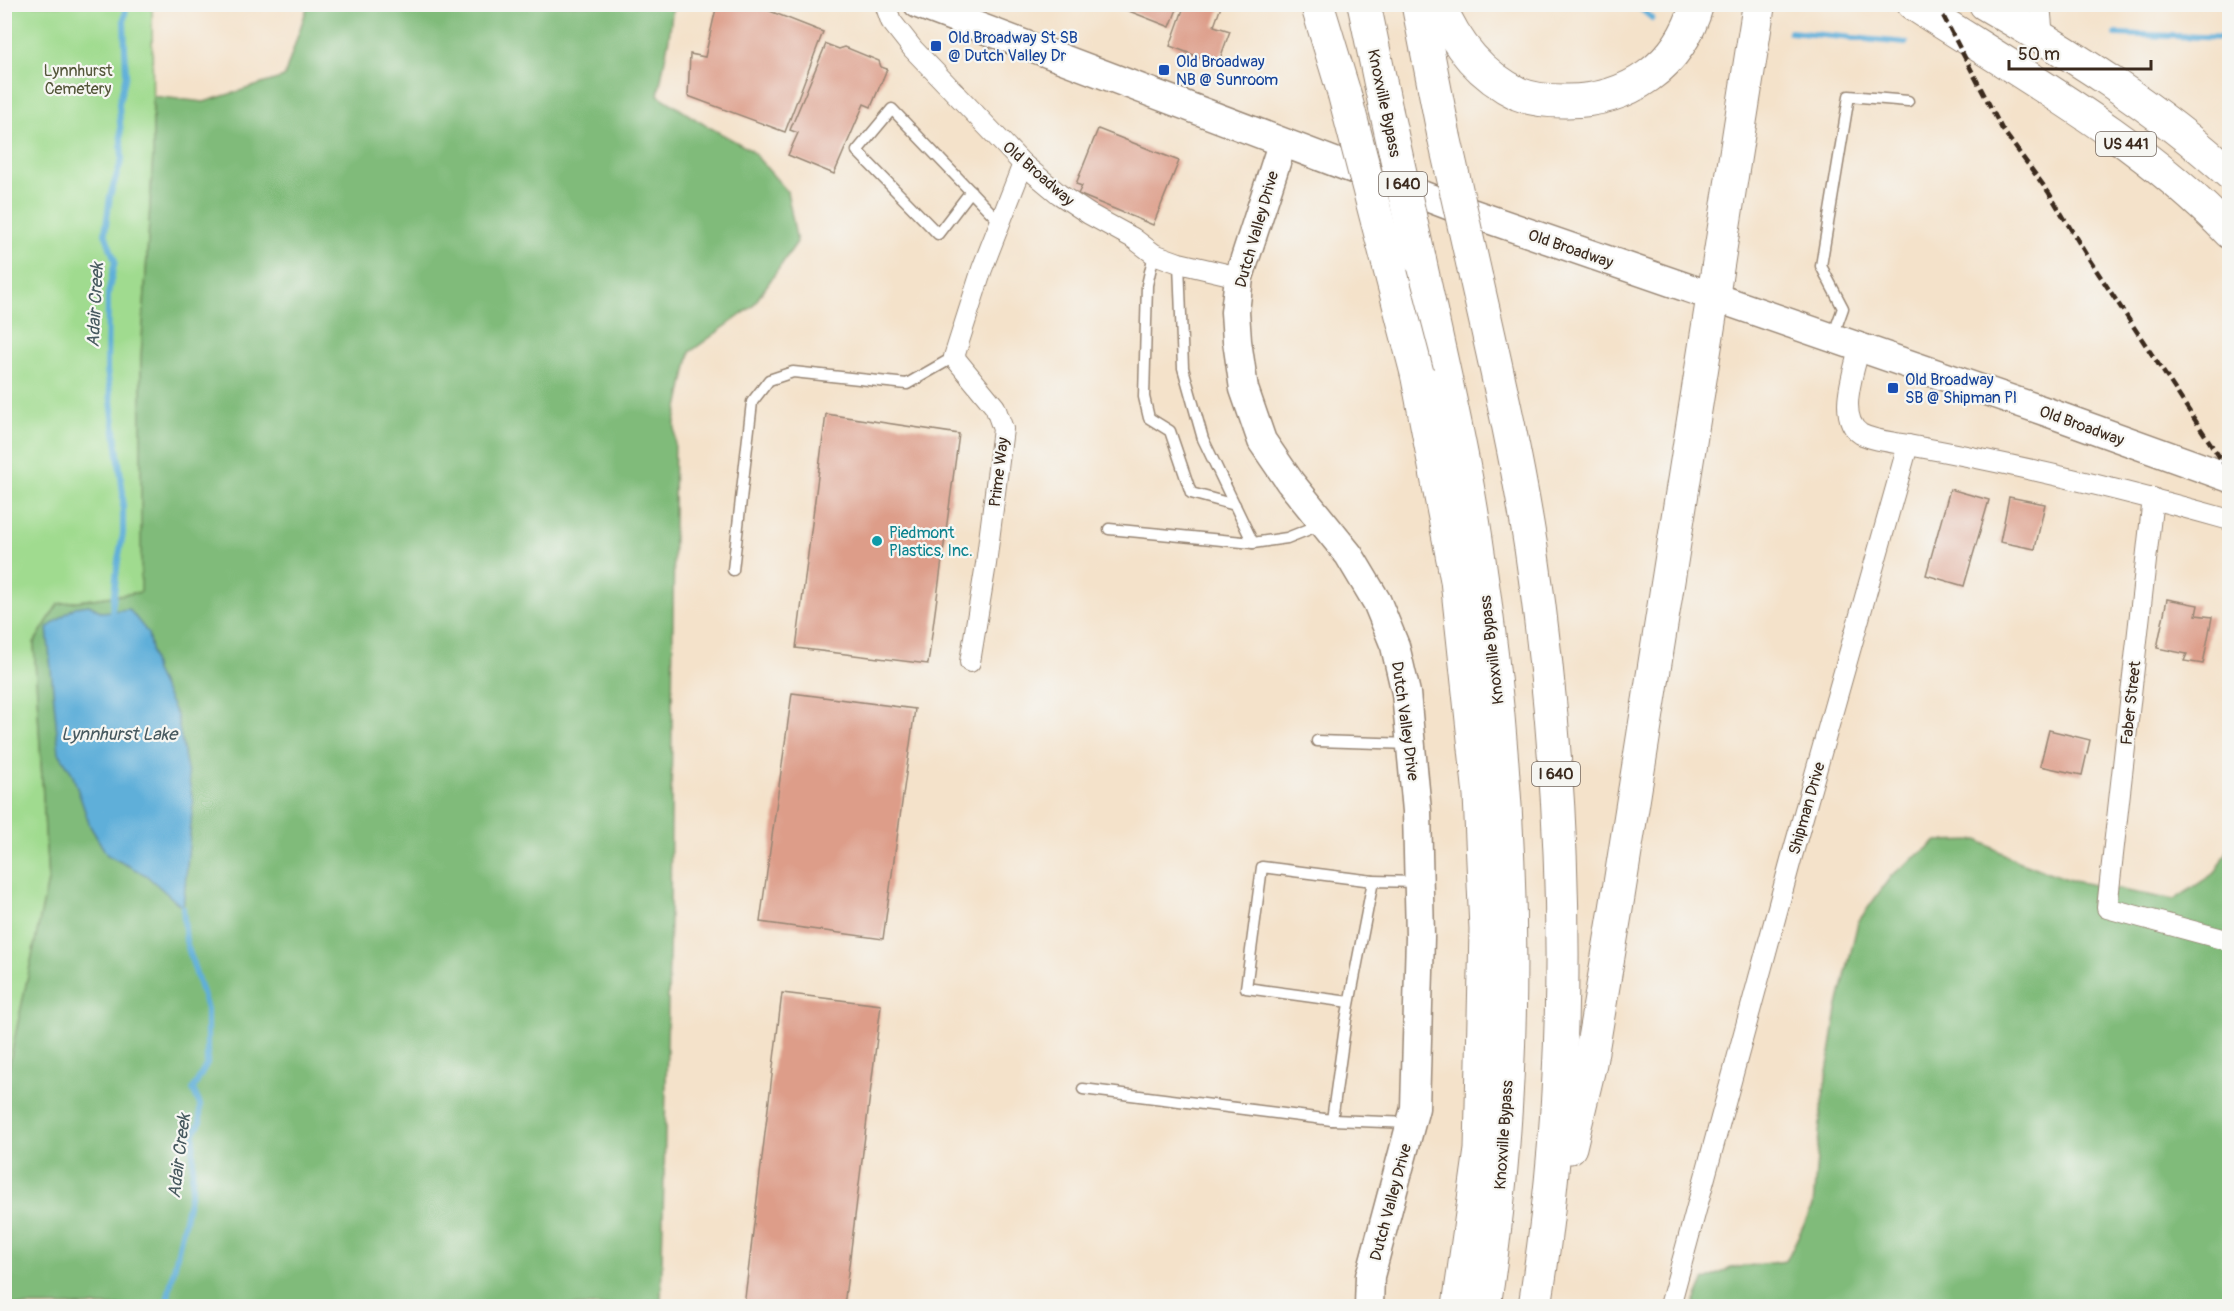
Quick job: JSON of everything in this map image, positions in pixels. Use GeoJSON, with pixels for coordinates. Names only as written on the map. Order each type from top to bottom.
{"type":"FeatureCollection","features":[{"type":"Feature","properties":{"kind":"highway"},"geometry":{"type":"LineString","coordinates":[[1317,4],[1344,93],[1417,373],[1457,580],[1480,795],[1486,918],[1481,1150],[1459,1306]]}},
{"type":"Feature","properties":{"kind":"highway","name":"Knoxville Bypass"},"geometry":{"type":"LineString","coordinates":[[1364,4],[1453,412],[1476,536],[1495,675],[1503,766],[1511,947],[1509,1052],[1499,1185],[1484,1306]]}},
{"type":"Feature","properties":{"kind":"highway","name":"I 640"},"geometry":{"type":"LineString","coordinates":[[1418,4],[1444,136],[1511,439],[1531,547],[1555,747],[1561,910],[1562,1019],[1552,1173],[1537,1292]]}},
{"type":"Feature","properties":{"kind":"highway"},"geometry":{"type":"LineString","coordinates":[[1439,4],[1460,46],[1490,76],[1521,95],[1546,101],[1572,101],[1598,99],[1627,90],[1652,74],[1668,59],[1683,38],[1697,4]]}},
{"type":"Feature","properties":{"kind":"highway"},"geometry":{"type":"LineString","coordinates":[[1537,1292],[1590,1063],[1713,297]]}},
{"type":"Feature","properties":{"kind":"main road","name":"Old Broadway"},"geometry":{"type":"LineString","coordinates":[[918,4],[1448,206],[2047,412],[2229,478]]}},
{"type":"Feature","properties":{"kind":"main road"},"geometry":{"type":"LineString","coordinates":[[1713,297],[1759,4]]}},
{"type":"Feature","properties":{"kind":"main road","name":"US 441"},"geometry":{"type":"LineString","coordinates":[[1912,4],[2115,135],[2174,181],[2229,232]]}},
{"type":"Feature","properties":{"kind":"main road","name":"US 441"},"geometry":{"type":"LineString","coordinates":[[1985,4],[2043,38],[2148,107],[2198,146],[2229,174]]}},
{"type":"Feature","properties":{"kind":"main road","name":"Dutch Valley Drive"},"geometry":{"type":"LineString","coordinates":[[1282,144],[1239,277],[1236,332],[1244,388],[1263,441],[1290,482],[1349,555],[1377,602],[1395,645],[1406,693],[1412,744],[1417,811],[1420,937],[1416,1108],[1370,1276],[1369,1306]]}},
{"type":"Feature","properties":{"kind":"street","name":"Old Broadway"},"geometry":{"type":"LineString","coordinates":[[885,4],[891,21],[913,49],[1023,164],[1059,194],[1089,214],[1133,238],[1154,254],[1179,263],[1239,277]]}},
{"type":"Feature","properties":{"kind":"street"},"geometry":{"type":"LineString","coordinates":[[2040,4],[2043,38]]}},
{"type":"Feature","properties":{"kind":"street"},"geometry":{"type":"LineString","coordinates":[[954,357],[982,269],[1023,164]]}},
{"type":"Feature","properties":{"kind":"street"},"geometry":{"type":"LineString","coordinates":[[1859,349],[1847,407],[1850,421],[1862,435],[1993,460],[2153,498],[2229,519]]}},
{"type":"Feature","properties":{"kind":"street","name":"Prime Way"},"geometry":{"type":"LineString","coordinates":[[954,357],[995,407],[1003,429],[986,564],[970,662]]}},
{"type":"Feature","properties":{"kind":"street","name":"Shipman Drive"},"geometry":{"type":"LineString","coordinates":[[1670,1306],[1792,856],[1908,445]]}},
{"type":"Feature","properties":{"kind":"street","name":"Faber Street"},"geometry":{"type":"LineString","coordinates":[[2153,498],[2107,908],[2229,941]]}},
{"type":"Feature","properties":{"kind":"lane"},"geometry":{"type":"LineString","coordinates":[[1832,339],[1843,308],[1821,266],[1849,96],[1908,101]]}},
{"type":"Feature","properties":{"kind":"lane"},"geometry":{"type":"LineString","coordinates":[[971,191],[938,234],[856,151],[892,109],[971,191],[1000,222]]}},
{"type":"Feature","properties":{"kind":"lane"},"geometry":{"type":"LineString","coordinates":[[1154,254],[1147,296],[1144,397],[1149,418],[1170,431],[1191,493],[1235,505]]}},
{"type":"Feature","properties":{"kind":"lane"},"geometry":{"type":"LineString","coordinates":[[1179,263],[1184,368],[1203,439],[1253,543]]}},
{"type":"Feature","properties":{"kind":"lane"},"geometry":{"type":"LineString","coordinates":[[733,570],[752,402],[769,380],[793,372],[907,384],[954,357]]}},
{"type":"Feature","properties":{"kind":"lane"},"geometry":{"type":"LineString","coordinates":[[1108,529],[1253,543],[1287,538],[1324,523]]}},
{"type":"Feature","properties":{"kind":"lane"},"geometry":{"type":"LineString","coordinates":[[1317,741],[1412,744]]}},
{"type":"Feature","properties":{"kind":"lane"},"geometry":{"type":"LineString","coordinates":[[1350,1002],[1246,988],[1262,867],[1373,881],[1419,882]]}},
{"type":"Feature","properties":{"kind":"lane"},"geometry":{"type":"LineString","coordinates":[[1332,1120],[1350,1002],[1373,881]]}},
{"type":"Feature","properties":{"kind":"lane"},"geometry":{"type":"LineString","coordinates":[[1083,1089],[1332,1120],[1411,1123]]}},
{"type":"Feature","properties":{"kind":"green space","name":"Lynnhurst Cemetery"},"geometry":{"type":"Polygon","coordinates":[[[5,5],[152,5],[153,155],[141,358],[142,592],[58,604],[34,643],[48,881],[5,1084],[5,5]]]}},
{"type":"Feature","properties":{"kind":"green space"},"geometry":{"type":"Polygon","coordinates":[[[308,5],[673,5],[658,95],[700,122],[751,150],[787,191],[797,242],[752,307],[690,352],[675,422],[670,914],[661,1306],[5,1306],[5,1084],[48,881],[34,643],[58,604],[141,592],[141,358],[153,155],[153,96],[204,102],[284,77],[308,5]]]}},
{"type":"Feature","properties":{"kind":"green space"},"geometry":{"type":"Polygon","coordinates":[[[1978,840],[2017,861],[2073,881],[2174,900],[2216,872],[2229,848],[2229,1306],[1693,1306],[1704,1281],[1731,1268],[1786,1261],[1813,1206],[1821,1110],[1837,1010],[1858,922],[1891,876],[1937,841],[1978,840]]]}},
{"type":"Feature","properties":{"kind":"water","name":"Lynnhurst Lake"},"geometry":{"type":"Polygon","coordinates":[[[89,605],[102,612],[129,609],[148,633],[155,671],[177,716],[193,802],[183,908],[146,875],[107,855],[90,826],[72,773],[59,753],[47,628],[75,607],[89,605]]]}},
{"type":"Feature","properties":{"kind":"building"},"geometry":{"type":"Polygon","coordinates":[[[717,4],[752,4],[823,32],[785,132],[688,96],[690,54],[705,57],[717,4]]]}},
{"type":"Feature","properties":{"kind":"building"},"geometry":{"type":"Polygon","coordinates":[[[1111,4],[1179,4],[1170,27],[1111,4]]]}},
{"type":"Feature","properties":{"kind":"building"},"geometry":{"type":"Polygon","coordinates":[[[1185,4],[1222,4],[1214,26],[1230,31],[1218,64],[1170,46],[1185,4]]]}},
{"type":"Feature","properties":{"kind":"building"},"geometry":{"type":"Polygon","coordinates":[[[826,44],[839,49],[845,47],[879,61],[881,67],[887,69],[871,107],[864,104],[834,174],[788,155],[798,133],[790,130],[826,44]]]}},
{"type":"Feature","properties":{"kind":"building"},"geometry":{"type":"Polygon","coordinates":[[[1098,129],[1179,161],[1153,225],[1078,194],[1082,186],[1076,184],[1098,129]]]}},
{"type":"Feature","properties":{"kind":"building","name":"Piedmont Plastics, Inc."},"geometry":{"type":"Polygon","coordinates":[[[826,414],[959,434],[928,664],[796,648],[826,414]]]}},
{"type":"Feature","properties":{"kind":"building"},"geometry":{"type":"Polygon","coordinates":[[[1950,489],[1989,500],[1964,586],[1926,575],[1950,489]]]}},
{"type":"Feature","properties":{"kind":"building"},"geometry":{"type":"Polygon","coordinates":[[[2009,497],[2045,504],[2035,549],[2000,542],[2009,497]]]}},
{"type":"Feature","properties":{"kind":"building"},"geometry":{"type":"Polygon","coordinates":[[[2167,599],[2198,605],[2196,615],[2212,617],[2203,664],[2184,661],[2187,654],[2157,648],[2167,599]]]}},
{"type":"Feature","properties":{"kind":"building"},"geometry":{"type":"Polygon","coordinates":[[[792,693],[915,709],[883,939],[760,922],[792,693]]]}},
{"type":"Feature","properties":{"kind":"building"},"geometry":{"type":"Polygon","coordinates":[[[2049,730],[2090,740],[2082,775],[2040,766],[2049,730]]]}},
{"type":"Feature","properties":{"kind":"building"},"geometry":{"type":"Polygon","coordinates":[[[782,993],[881,1005],[844,1306],[744,1306],[782,993]]]}},
{"type":"Feature","properties":{"kind":"waterway","name":"Adair Creek"},"geometry":{"type":"LineString","coordinates":[[112,611],[123,534],[123,493],[107,370],[108,294],[115,261],[105,233],[110,196],[122,159],[119,103],[126,75],[124,20],[127,4]]}},
{"type":"Feature","properties":{"kind":"waterway"},"geometry":{"type":"LineString","coordinates":[[1635,4],[1652,18]]}},
{"type":"Feature","properties":{"kind":"waterway"},"geometry":{"type":"LineString","coordinates":[[1790,32],[1906,43]]}},
{"type":"Feature","properties":{"kind":"waterway"},"geometry":{"type":"LineString","coordinates":[[2116,34],[2230,38]]}},
{"type":"Feature","properties":{"kind":"waterway","name":"Adair Creek"},"geometry":{"type":"LineString","coordinates":[[166,1306],[192,1187],[194,1133],[200,1122],[200,1105],[193,1089],[207,1064],[207,1009],[186,941],[183,908]]}},
{"type":"Feature","properties":{"kind":"railway"},"geometry":{"type":"LineString","coordinates":[[1937,4],[2002,129],[2049,193],[2087,256],[2230,473]]}},
{"type":"Feature","properties":{"kind":"place","name":"Old Broadway St SB @ Dutch Valley Dr"},"geometry":{"type":"Point","coordinates":[936,46]}},
{"type":"Feature","properties":{"kind":"place","name":"Old Broadway NB @ Sunroom"},"geometry":{"type":"Point","coordinates":[1164,70]}},
{"type":"Feature","properties":{"kind":"place","name":"Old Broadway SB @ Shipman Pl"},"geometry":{"type":"Point","coordinates":[1893,388]}},
{"type":"Feature","properties":{"kind":"place","name":"Piedmont Plastics, Inc."},"geometry":{"type":"Point","coordinates":[877,541]}}]}
